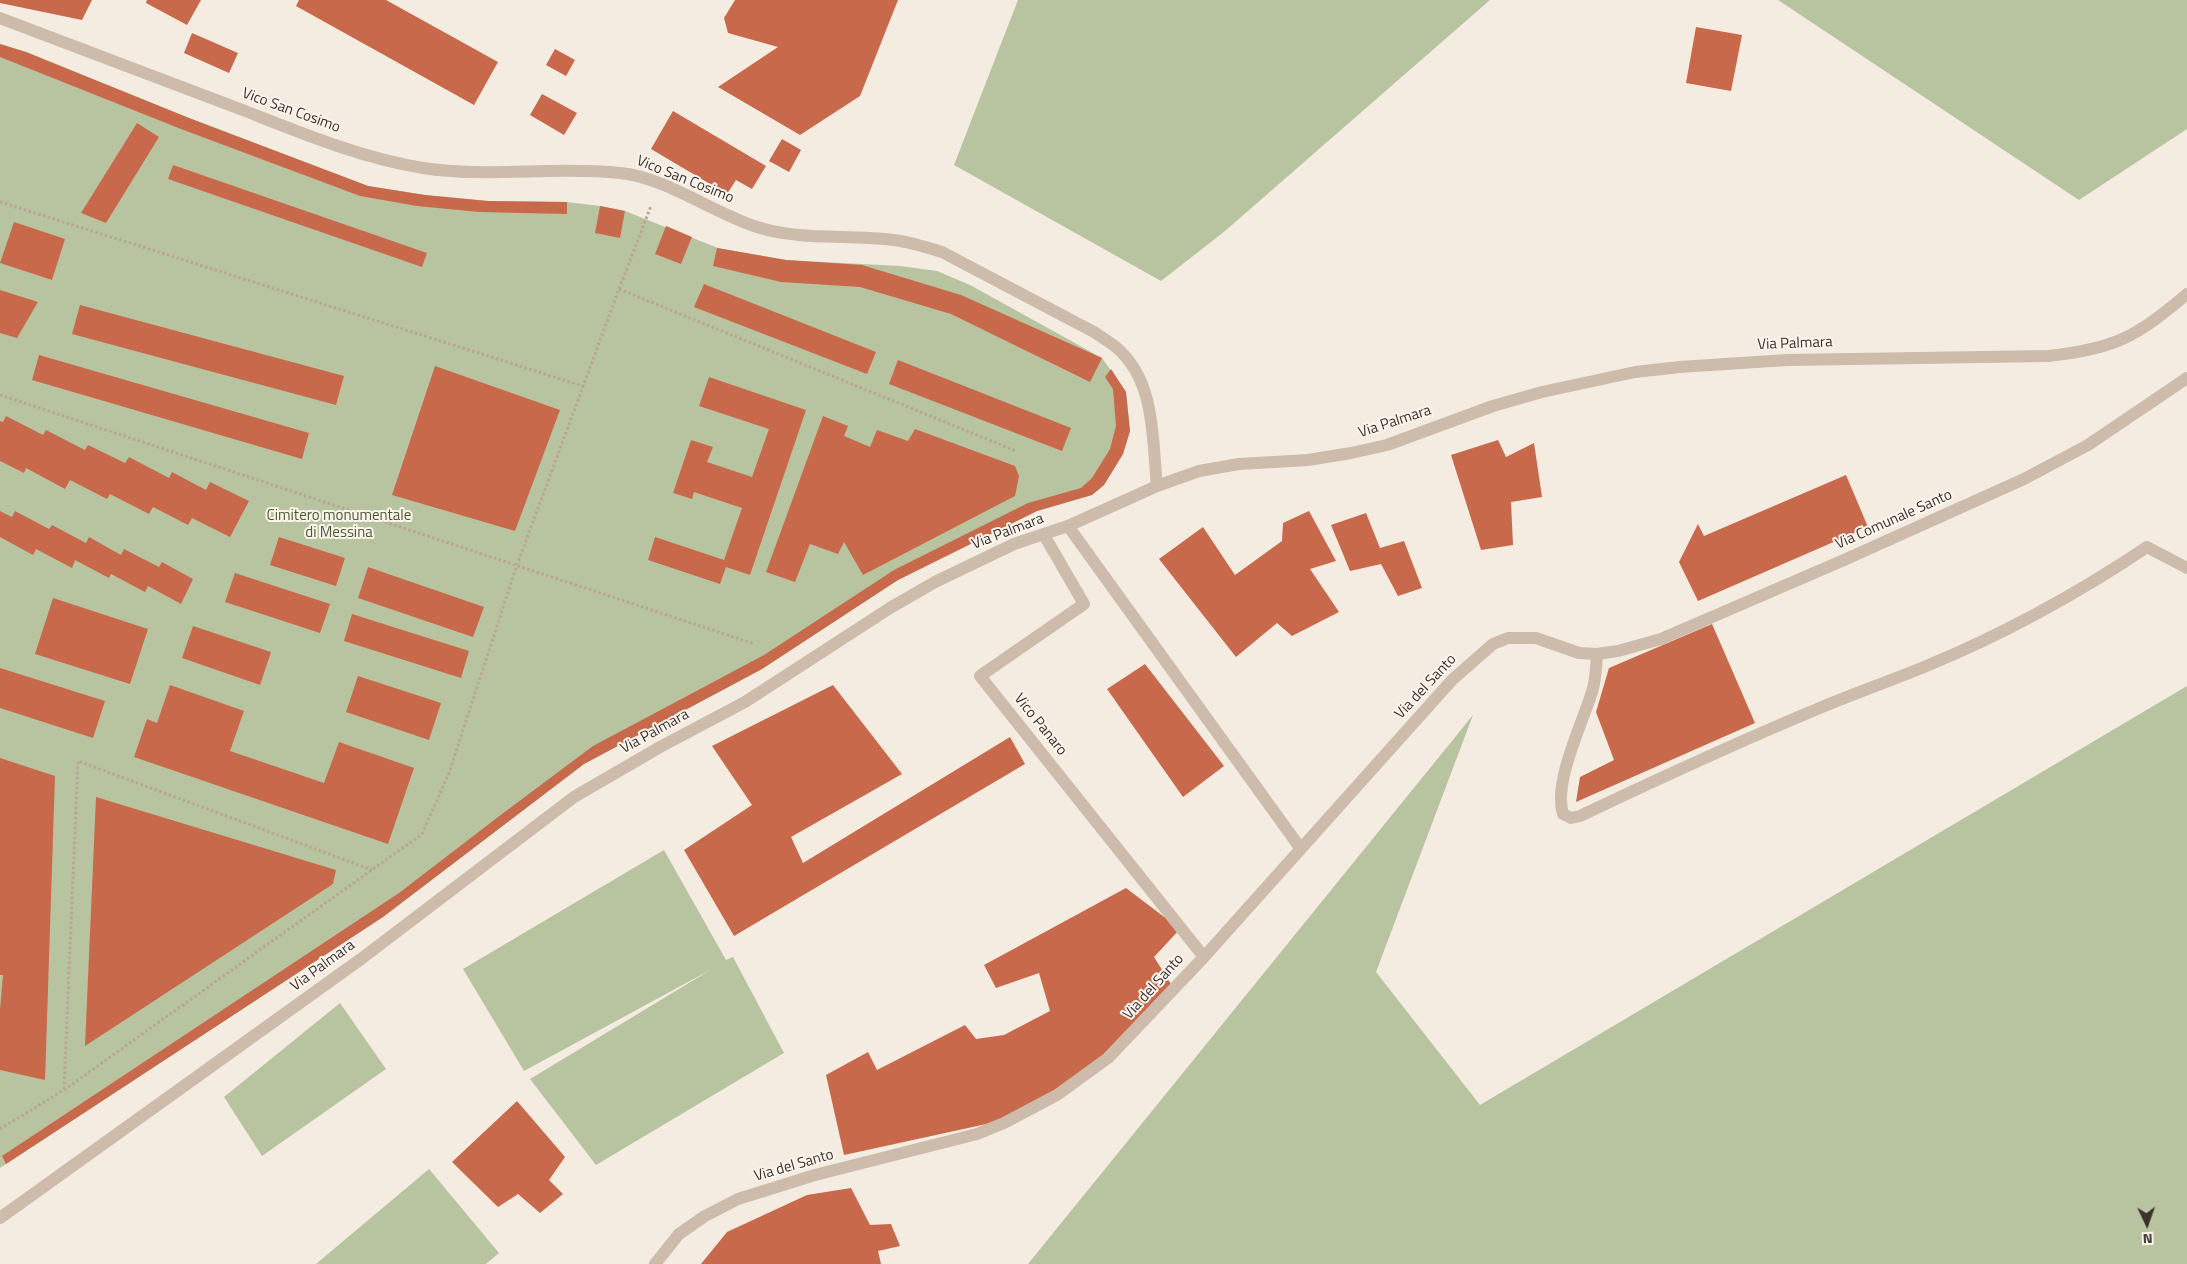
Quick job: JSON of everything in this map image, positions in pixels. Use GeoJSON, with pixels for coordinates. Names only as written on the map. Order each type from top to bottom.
{"type":"FeatureCollection","features":[{"type":"Feature","properties":{"kind":"street","name":"Vico San Cosimo"},"geometry":{"type":"LineString","coordinates":[[0,18],[309,136],[389,161],[424,168],[498,173],[591,170],[624,173],[660,185],[757,227],[789,235],[894,240],[934,249],[1094,332],[1117,348],[1131,363],[1147,396],[1156,486]]}},
{"type":"Feature","properties":{"kind":"street","name":"Via Palmara"},"geometry":{"type":"LineString","coordinates":[[0,1218],[353,964],[574,797],[660,747],[745,702],[890,608],[928,586],[1014,544],[1068,526],[1156,486],[1199,470],[1239,464],[1308,460],[1387,445],[1493,406],[1542,392],[1635,372],[1787,360],[2048,356],[2101,348],[2122,341],[2142,329],[2187,294]]}},
{"type":"Feature","properties":{"kind":"street","name":"Via Comunale Santo"},"geometry":{"type":"LineString","coordinates":[[1597,654],[1627,649],[1661,639],[1844,560],[2024,479],[2088,445],[2187,378]]}},
{"type":"Feature","properties":{"kind":"street"},"geometry":{"type":"LineString","coordinates":[[1068,526],[1301,848]]}},
{"type":"Feature","properties":{"kind":"street","name":"Vico Panaro"},"geometry":{"type":"LineString","coordinates":[[1044,535],[1084,604],[980,676],[1204,957]]}},
{"type":"Feature","properties":{"kind":"street"},"geometry":{"type":"LineString","coordinates":[[1597,654],[1593,690],[1571,752],[1561,791],[1560,804],[1563,814],[1572,818],[1589,812],[1728,746],[1924,667],[1996,634],[2106,574],[2147,547],[2187,568]]}},
{"type":"Feature","properties":{"kind":"street","name":"Via del Santo"},"geometry":{"type":"LineString","coordinates":[[654,1264],[679,1234],[705,1216],[738,1200],[815,1175],[977,1134],[1033,1109],[1057,1095],[1108,1058],[1133,1034],[1452,680],[1493,644],[1508,638],[1536,638],[1579,653],[1597,654]]}},
{"type":"Feature","properties":{"kind":"path"},"geometry":{"type":"LineString","coordinates":[[0,1129],[64,1090],[422,834],[449,773],[518,565],[619,289],[660,185]]}},
{"type":"Feature","properties":{"kind":"path"},"geometry":{"type":"LineString","coordinates":[[0,202],[583,386]]}},
{"type":"Feature","properties":{"kind":"path"},"geometry":{"type":"LineString","coordinates":[[619,289],[1016,451]]}},
{"type":"Feature","properties":{"kind":"path"},"geometry":{"type":"LineString","coordinates":[[0,395],[756,644]]}},
{"type":"Feature","properties":{"kind":"path"},"geometry":{"type":"LineString","coordinates":[[64,1090],[78,761],[372,870]]}},
{"type":"Feature","properties":{"kind":"green space"},"geometry":{"type":"Polygon","coordinates":[[[1018,0],[1490,0],[1225,231],[1161,281],[954,165],[1018,0]]]}},
{"type":"Feature","properties":{"kind":"green space"},"geometry":{"type":"Polygon","coordinates":[[[1778,0],[2187,0],[2187,129],[2079,200],[1778,0]]]}},
{"type":"Feature","properties":{"kind":"green space","name":"Cimitero monumentale di Messina"},"geometry":{"type":"Polygon","coordinates":[[[0,44],[26,52],[189,118],[368,186],[425,195],[488,201],[567,202],[600,206],[625,211],[718,248],[786,260],[900,266],[937,271],[970,285],[1102,358],[1126,392],[1130,431],[1123,454],[1104,485],[1092,495],[1037,511],[898,580],[762,669],[584,764],[383,917],[0,1168],[0,44]]]}},
{"type":"Feature","properties":{"kind":"green space"},"geometry":{"type":"Polygon","coordinates":[[[2187,686],[2187,1264],[1028,1264],[1473,715],[1376,972],[1480,1105],[2187,686]]]}},
{"type":"Feature","properties":{"kind":"green space"},"geometry":{"type":"Polygon","coordinates":[[[664,850],[726,960],[733,957],[784,1053],[596,1165],[530,1079],[712,969],[524,1071],[463,969],[664,850]]]}},
{"type":"Feature","properties":{"kind":"green space"},"geometry":{"type":"Polygon","coordinates":[[[340,1003],[386,1069],[262,1156],[224,1097],[340,1003]]]}},
{"type":"Feature","properties":{"kind":"green space"},"geometry":{"type":"Polygon","coordinates":[[[429,1169],[499,1253],[486,1264],[316,1264],[429,1169]]]}},
{"type":"Feature","properties":{"kind":"building"},"geometry":{"type":"Polygon","coordinates":[[[0,0],[92,0],[82,20],[0,3],[0,0]]]}},
{"type":"Feature","properties":{"kind":"building"},"geometry":{"type":"Polygon","coordinates":[[[147,0],[201,0],[187,25],[146,3],[147,0]]]}},
{"type":"Feature","properties":{"kind":"building"},"geometry":{"type":"Polygon","coordinates":[[[299,0],[386,0],[498,62],[474,105],[296,6],[299,0]]]}},
{"type":"Feature","properties":{"kind":"building"},"geometry":{"type":"Polygon","coordinates":[[[735,0],[898,0],[860,96],[800,135],[718,87],[778,47],[728,33],[724,18],[735,0]]]}},
{"type":"Feature","properties":{"kind":"building"},"geometry":{"type":"Polygon","coordinates":[[[1696,27],[1742,35],[1731,91],[1686,83],[1696,27]]]}},
{"type":"Feature","properties":{"kind":"building"},"geometry":{"type":"Polygon","coordinates":[[[192,33],[238,53],[229,73],[184,53],[192,33]]]}},
{"type":"Feature","properties":{"kind":"building"},"geometry":{"type":"Polygon","coordinates":[[[0,44],[26,52],[189,118],[368,186],[425,195],[488,201],[567,202],[567,214],[479,212],[417,206],[360,196],[181,129],[0,57],[0,44]]]}},
{"type":"Feature","properties":{"kind":"building"},"geometry":{"type":"Polygon","coordinates":[[[555,49],[575,60],[566,76],[546,65],[555,49]]]}},
{"type":"Feature","properties":{"kind":"building"},"geometry":{"type":"Polygon","coordinates":[[[542,94],[577,113],[564,135],[530,115],[542,94]]]}},
{"type":"Feature","properties":{"kind":"building"},"geometry":{"type":"Polygon","coordinates":[[[673,111],[766,166],[752,189],[736,180],[727,194],[651,149],[673,111]]]}},
{"type":"Feature","properties":{"kind":"building"},"geometry":{"type":"Polygon","coordinates":[[[137,123],[159,137],[106,223],[81,213],[137,123]]]}},
{"type":"Feature","properties":{"kind":"building"},"geometry":{"type":"Polygon","coordinates":[[[782,139],[801,150],[789,172],[769,161],[782,139]]]}},
{"type":"Feature","properties":{"kind":"building"},"geometry":{"type":"Polygon","coordinates":[[[173,165],[427,253],[422,267],[168,179],[173,165]]]}},
{"type":"Feature","properties":{"kind":"building"},"geometry":{"type":"Polygon","coordinates":[[[600,206],[625,211],[620,238],[595,233],[600,206]]]}},
{"type":"Feature","properties":{"kind":"building"},"geometry":{"type":"Polygon","coordinates":[[[14,222],[65,239],[52,280],[0,263],[14,222]]]}},
{"type":"Feature","properties":{"kind":"building"},"geometry":{"type":"Polygon","coordinates":[[[666,226],[692,237],[681,264],[655,254],[666,226]]]}},
{"type":"Feature","properties":{"kind":"building"},"geometry":{"type":"Polygon","coordinates":[[[717,248],[786,260],[862,265],[961,295],[1102,358],[1090,382],[951,314],[860,287],[781,282],[713,266],[717,248]]]}},
{"type":"Feature","properties":{"kind":"building"},"geometry":{"type":"Polygon","coordinates":[[[704,284],[876,352],[867,374],[694,307],[704,284]]]}},
{"type":"Feature","properties":{"kind":"building"},"geometry":{"type":"Polygon","coordinates":[[[0,290],[38,302],[17,338],[0,333],[0,290]]]}},
{"type":"Feature","properties":{"kind":"building"},"geometry":{"type":"Polygon","coordinates":[[[80,305],[344,376],[336,405],[72,334],[80,305]]]}},
{"type":"Feature","properties":{"kind":"building"},"geometry":{"type":"Polygon","coordinates":[[[39,355],[309,433],[302,459],[32,380],[39,355]]]}},
{"type":"Feature","properties":{"kind":"building"},"geometry":{"type":"Polygon","coordinates":[[[898,360],[1071,428],[1062,451],[889,384],[898,360]]]}},
{"type":"Feature","properties":{"kind":"building"},"geometry":{"type":"Polygon","coordinates":[[[435,366],[560,410],[515,531],[392,495],[435,366]]]}},
{"type":"Feature","properties":{"kind":"building"},"geometry":{"type":"Polygon","coordinates":[[[1111,369],[1126,392],[1130,431],[1123,454],[1104,485],[1092,495],[1037,511],[898,580],[762,669],[584,764],[383,917],[6,1164],[2,1156],[399,893],[593,746],[764,655],[894,570],[1028,503],[1081,488],[1092,478],[1110,449],[1116,426],[1113,389],[1105,377],[1111,369]]]}},
{"type":"Feature","properties":{"kind":"building"},"geometry":{"type":"Polygon","coordinates":[[[709,377],[806,410],[750,575],[726,567],[720,584],[648,560],[655,537],[724,560],[742,508],[694,492],[692,499],[673,493],[691,440],[713,447],[707,462],[752,477],[769,429],[699,406],[709,377]]]}},
{"type":"Feature","properties":{"kind":"building"},"geometry":{"type":"Polygon","coordinates":[[[6,416],[43,435],[46,430],[85,450],[88,445],[125,463],[129,457],[169,478],[172,472],[206,490],[210,482],[249,501],[230,537],[192,518],[188,525],[153,507],[149,514],[110,494],[107,499],[70,480],[65,489],[26,468],[24,473],[0,461],[0,421],[3,422],[6,416]]]}},
{"type":"Feature","properties":{"kind":"building"},"geometry":{"type":"Polygon","coordinates":[[[823,416],[848,426],[844,436],[870,447],[877,430],[908,441],[915,429],[1015,466],[1019,476],[1015,496],[863,575],[844,542],[838,554],[810,544],[795,582],[766,572],[823,416]]]}},
{"type":"Feature","properties":{"kind":"building"},"geometry":{"type":"Polygon","coordinates":[[[1498,440],[1506,457],[1534,443],[1542,497],[1511,502],[1513,545],[1481,550],[1451,455],[1498,440]]]}},
{"type":"Feature","properties":{"kind":"building"},"geometry":{"type":"Polygon","coordinates":[[[1846,475],[1868,527],[1698,601],[1679,562],[1698,524],[1704,536],[1846,475]]]}},
{"type":"Feature","properties":{"kind":"building"},"geometry":{"type":"Polygon","coordinates":[[[0,511],[12,517],[15,511],[49,529],[52,525],[86,543],[89,537],[121,555],[124,549],[159,567],[162,562],[193,579],[181,604],[148,586],[145,592],[111,574],[109,578],[75,560],[72,568],[36,549],[33,555],[0,537],[0,511]]]}},
{"type":"Feature","properties":{"kind":"building"},"geometry":{"type":"Polygon","coordinates":[[[1309,511],[1336,561],[1310,569],[1339,612],[1292,636],[1277,623],[1236,657],[1159,559],[1203,527],[1235,575],[1282,541],[1283,523],[1309,511]]]}},
{"type":"Feature","properties":{"kind":"building"},"geometry":{"type":"Polygon","coordinates":[[[1366,513],[1380,548],[1404,541],[1422,588],[1398,596],[1381,564],[1350,571],[1331,525],[1366,513]]]}},
{"type":"Feature","properties":{"kind":"building"},"geometry":{"type":"Polygon","coordinates":[[[279,537],[345,558],[336,586],[270,565],[279,537]]]}},
{"type":"Feature","properties":{"kind":"building"},"geometry":{"type":"Polygon","coordinates":[[[368,567],[484,607],[473,637],[358,598],[368,567]]]}},
{"type":"Feature","properties":{"kind":"building"},"geometry":{"type":"Polygon","coordinates":[[[235,573],[330,604],[320,633],[225,602],[235,573]]]}},
{"type":"Feature","properties":{"kind":"building"},"geometry":{"type":"Polygon","coordinates":[[[53,598],[148,629],[130,684],[35,654],[53,598]]]}},
{"type":"Feature","properties":{"kind":"building"},"geometry":{"type":"Polygon","coordinates":[[[352,614],[469,651],[461,678],[344,641],[352,614]]]}},
{"type":"Feature","properties":{"kind":"building"},"geometry":{"type":"Polygon","coordinates":[[[1712,624],[1755,723],[1576,802],[1580,777],[1614,760],[1596,712],[1609,668],[1712,624]]]}},
{"type":"Feature","properties":{"kind":"building"},"geometry":{"type":"Polygon","coordinates":[[[193,626],[271,652],[260,685],[182,658],[193,626]]]}},
{"type":"Feature","properties":{"kind":"building"},"geometry":{"type":"Polygon","coordinates":[[[1145,664],[1224,766],[1183,797],[1107,689],[1145,664]]]}},
{"type":"Feature","properties":{"kind":"building"},"geometry":{"type":"Polygon","coordinates":[[[0,668],[105,701],[93,738],[0,708],[0,668]]]}},
{"type":"Feature","properties":{"kind":"building"},"geometry":{"type":"Polygon","coordinates":[[[358,676],[441,703],[429,740],[346,712],[358,676]]]}},
{"type":"Feature","properties":{"kind":"building"},"geometry":{"type":"Polygon","coordinates":[[[170,685],[244,711],[230,751],[324,783],[339,742],[414,768],[388,844],[134,757],[147,719],[157,723],[170,685]]]}},
{"type":"Feature","properties":{"kind":"building"},"geometry":{"type":"Polygon","coordinates":[[[833,685],[902,774],[791,837],[803,863],[1010,737],[1025,764],[734,936],[684,850],[752,805],[712,746],[833,685]]]}},
{"type":"Feature","properties":{"kind":"building"},"geometry":{"type":"Polygon","coordinates":[[[0,758],[55,776],[45,1080],[0,1070],[0,1010],[3,975],[0,975],[0,758]]]}},
{"type":"Feature","properties":{"kind":"building"},"geometry":{"type":"Polygon","coordinates":[[[96,797],[336,870],[333,884],[85,1046],[96,797]]]}},
{"type":"Feature","properties":{"kind":"building"},"geometry":{"type":"Polygon","coordinates":[[[1126,888],[1180,929],[1154,957],[1174,989],[1125,1042],[1014,1118],[844,1155],[826,1075],[868,1052],[877,1070],[965,1025],[976,1039],[1004,1035],[1050,1011],[1039,973],[996,988],[984,965],[1126,888]]]}},
{"type":"Feature","properties":{"kind":"building"},"geometry":{"type":"Polygon","coordinates":[[[517,1101],[565,1157],[549,1180],[563,1194],[540,1213],[518,1194],[498,1207],[452,1162],[517,1101]]]}},
{"type":"Feature","properties":{"kind":"building"},"geometry":{"type":"Polygon","coordinates":[[[851,1188],[870,1225],[891,1224],[900,1246],[878,1251],[881,1264],[701,1264],[727,1232],[807,1195],[851,1188]]]}}]}
